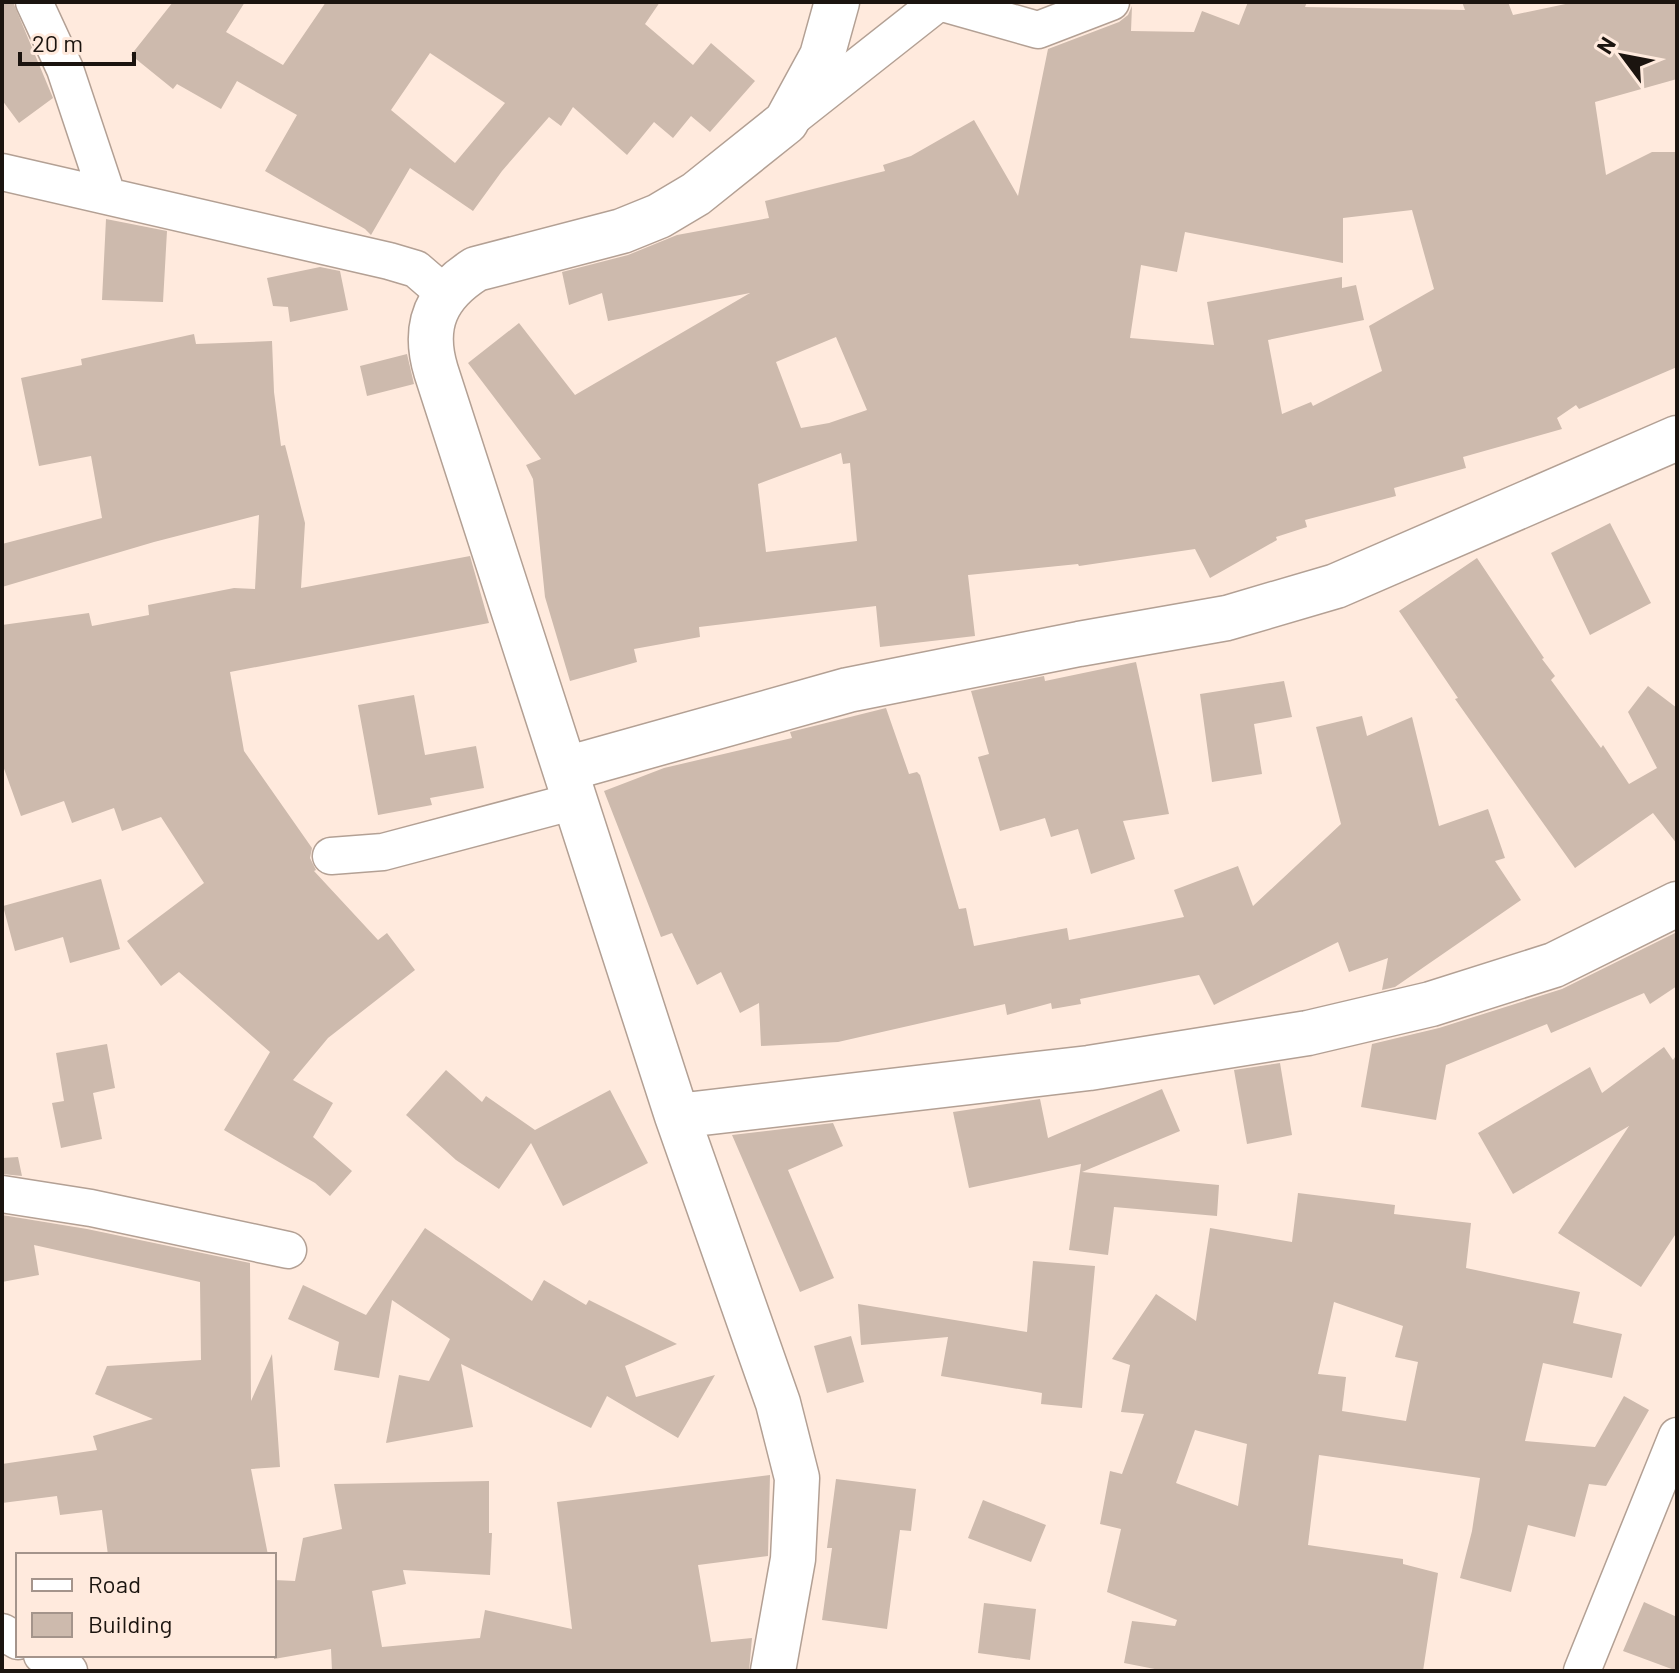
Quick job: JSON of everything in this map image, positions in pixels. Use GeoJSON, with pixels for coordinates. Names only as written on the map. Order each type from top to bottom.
{"type":"FeatureCollection","features":[{"type":"Feature","properties":{"kind":"street"},"geometry":{"type":"LineString","coordinates":[[34,2],[65,69],[107,195]]}},
{"type":"Feature","properties":{"kind":"street"},"geometry":{"type":"LineString","coordinates":[[786,122],[822,56],[837,2]]}},
{"type":"Feature","properties":{"kind":"street"},"geometry":{"type":"LineString","coordinates":[[773,1671],[793,1559],[797,1478],[778,1403],[677,1116],[430,351],[430,331],[435,312],[445,294],[459,279],[476,269],[622,231],[659,216],[696,194],[939,2],[1038,30],[1111,2]]}},
{"type":"Feature","properties":{"kind":"street"},"geometry":{"type":"LineString","coordinates":[[2,172],[389,261],[416,269],[445,294]]}},
{"type":"Feature","properties":{"kind":"street"},"geometry":{"type":"LineString","coordinates":[[331,856],[383,852],[848,690],[1227,618],[1336,586],[1677,438]]}},
{"type":"Feature","properties":{"kind":"street"},"geometry":{"type":"LineString","coordinates":[[677,1116],[1089,1068],[1308,1033],[1431,1004],[1554,965],[1677,904]]}},
{"type":"Feature","properties":{"kind":"street"},"geometry":{"type":"LineString","coordinates":[[2,1194],[91,1208],[288,1250]]}},
{"type":"Feature","properties":{"kind":"street"},"geometry":{"type":"LineString","coordinates":[[1582,1671],[1677,1436]]}},
{"type":"Feature","properties":{"kind":"street"},"geometry":{"type":"LineString","coordinates":[[45,1657],[69,1671]]}},
{"type":"Feature","properties":{"kind":"building"},"geometry":{"type":"Polygon","coordinates":[[[2,2],[13,2],[53,98],[19,123],[2,100],[2,2]]]}},
{"type":"Feature","properties":{"kind":"building"},"geometry":{"type":"Polygon","coordinates":[[[173,2],[245,2],[226,32],[283,65],[326,2],[660,2],[645,24],[693,65],[711,43],[755,81],[710,132],[691,116],[673,138],[654,122],[627,155],[573,107],[561,126],[549,117],[502,171],[473,211],[410,168],[371,235],[265,171],[297,115],[237,81],[221,109],[177,84],[173,89],[131,55],[173,2]],[[430,53],[391,110],[455,163],[505,103],[430,53]]]}},
{"type":"Feature","properties":{"kind":"building"},"geometry":{"type":"Polygon","coordinates":[[[1248,2],[1307,2],[1305,7],[1465,10],[1462,2],[1508,2],[1513,15],[1575,2],[1677,2],[1677,79],[1595,102],[1606,175],[1652,152],[1677,152],[1677,367],[1579,409],[1576,405],[1557,418],[1562,429],[1463,457],[1466,468],[1394,488],[1396,496],[1305,520],[1307,527],[1276,537],[1277,540],[1210,578],[1195,549],[1079,566],[968,575],[975,636],[880,647],[876,606],[699,627],[700,637],[634,649],[637,662],[570,681],[545,597],[533,479],[526,465],[541,459],[468,363],[519,323],[575,395],[750,293],[608,321],[602,293],[569,305],[562,272],[628,255],[677,235],[769,218],[765,201],[885,171],[883,165],[911,156],[974,120],[1018,196],[1048,49],[1119,22],[1128,15],[1132,6],[1131,31],[1194,32],[1202,11],[1239,25],[1248,2]],[[1412,210],[1343,218],[1343,263],[1185,232],[1177,272],[1141,265],[1130,338],[1214,345],[1207,302],[1342,277],[1342,288],[1356,285],[1364,320],[1268,340],[1282,414],[1311,402],[1313,406],[1382,371],[1369,326],[1434,289],[1412,210]],[[836,337],[776,362],[801,428],[829,423],[867,410],[836,337]],[[841,453],[758,484],[766,552],[857,541],[850,463],[843,464],[841,453]]]}},
{"type":"Feature","properties":{"kind":"building"},"geometry":{"type":"Polygon","coordinates":[[[106,219],[167,231],[163,302],[102,300],[106,219]]]}},
{"type":"Feature","properties":{"kind":"building"},"geometry":{"type":"Polygon","coordinates":[[[320,267],[340,271],[348,310],[290,322],[288,307],[273,306],[267,278],[320,267]]]}},
{"type":"Feature","properties":{"kind":"building"},"geometry":{"type":"Polygon","coordinates":[[[194,334],[196,344],[272,341],[281,446],[285,445],[305,523],[301,588],[470,556],[489,623],[230,672],[244,751],[312,848],[310,858],[314,871],[378,940],[387,933],[415,970],[328,1038],[293,1080],[333,1103],[313,1137],[352,1171],[330,1196],[315,1183],[224,1130],[270,1052],[179,972],[161,986],[127,941],[204,883],[161,817],[122,831],[114,808],[72,823],[64,801],[21,816],[2,763],[2,625],[89,613],[92,626],[149,615],[148,605],[234,588],[255,589],[259,515],[2,587],[2,544],[102,518],[91,456],[39,466],[21,378],[82,365],[81,359],[194,334]]]}},
{"type":"Feature","properties":{"kind":"building"},"geometry":{"type":"Polygon","coordinates":[[[407,354],[414,384],[367,396],[360,366],[407,354]]]}},
{"type":"Feature","properties":{"kind":"building"},"geometry":{"type":"Polygon","coordinates":[[[1610,523],[1651,603],[1590,635],[1551,553],[1610,523]]]}},
{"type":"Feature","properties":{"kind":"building"},"geometry":{"type":"Polygon","coordinates":[[[1477,558],[1555,676],[1551,680],[1601,748],[1603,745],[1629,784],[1657,768],[1628,712],[1648,686],[1677,708],[1677,844],[1653,813],[1575,868],[1455,699],[1458,698],[1399,611],[1477,558]]]}},
{"type":"Feature","properties":{"kind":"building"},"geometry":{"type":"Polygon","coordinates":[[[1136,662],[1169,814],[1123,821],[1135,859],[1091,874],[1078,829],[1051,837],[1045,818],[1000,831],[978,757],[989,754],[971,691],[1044,676],[1045,681],[1136,662]]]}},
{"type":"Feature","properties":{"kind":"building"},"geometry":{"type":"Polygon","coordinates":[[[1284,681],[1292,717],[1254,724],[1262,774],[1212,782],[1200,694],[1284,681]]]}},
{"type":"Feature","properties":{"kind":"building"},"geometry":{"type":"Polygon","coordinates":[[[414,695],[425,755],[476,746],[484,788],[430,798],[432,805],[378,815],[358,705],[414,695]]]}},
{"type":"Feature","properties":{"kind":"building"},"geometry":{"type":"Polygon","coordinates":[[[886,708],[909,774],[917,772],[920,775],[959,909],[966,908],[974,946],[1067,928],[1069,940],[1184,917],[1174,890],[1238,866],[1253,906],[1341,824],[1316,727],[1362,716],[1367,736],[1412,717],[1439,826],[1488,809],[1505,858],[1495,861],[1521,900],[1395,987],[1382,990],[1388,958],[1349,972],[1338,942],[1214,1005],[1199,975],[1080,999],[1081,1004],[1052,1009],[1051,1003],[1007,1015],[1005,1004],[838,1042],[761,1046],[759,1003],[740,1013],[721,972],[697,985],[672,933],[661,937],[604,791],[664,768],[792,738],[790,732],[886,708]]]}},
{"type":"Feature","properties":{"kind":"building"},"geometry":{"type":"Polygon","coordinates":[[[101,879],[120,949],[70,963],[63,937],[15,951],[3,906],[101,879]]]}},
{"type":"Feature","properties":{"kind":"building"},"geometry":{"type":"Polygon","coordinates":[[[1677,932],[1677,986],[1650,1004],[1644,993],[1551,1033],[1547,1024],[1446,1065],[1436,1120],[1361,1107],[1372,1044],[1439,1028],[1562,989],[1677,932]]]}},
{"type":"Feature","properties":{"kind":"building"},"geometry":{"type":"Polygon","coordinates":[[[107,1044],[115,1088],[93,1093],[102,1139],[61,1148],[52,1103],[64,1101],[56,1053],[107,1044]]]}},
{"type":"Feature","properties":{"kind":"building"},"geometry":{"type":"Polygon","coordinates":[[[1664,1047],[1673,1060],[1677,1054],[1677,1232],[1641,1287],[1558,1233],[1629,1126],[1513,1194],[1478,1133],[1590,1067],[1602,1093],[1664,1047]]]}},
{"type":"Feature","properties":{"kind":"building"},"geometry":{"type":"Polygon","coordinates":[[[1280,1063],[1292,1135],[1247,1144],[1234,1070],[1280,1063]]]}},
{"type":"Feature","properties":{"kind":"building"},"geometry":{"type":"Polygon","coordinates":[[[446,1070],[482,1102],[486,1096],[535,1130],[610,1090],[648,1163],[563,1206],[531,1143],[499,1189],[456,1160],[406,1115],[446,1070]]]}},
{"type":"Feature","properties":{"kind":"building"},"geometry":{"type":"Polygon","coordinates":[[[1162,1089],[1180,1131],[1082,1172],[1219,1185],[1217,1216],[1114,1207],[1108,1255],[1069,1250],[1081,1164],[969,1188],[953,1112],[1040,1099],[1048,1138],[1162,1089]]]}},
{"type":"Feature","properties":{"kind":"building"},"geometry":{"type":"Polygon","coordinates":[[[833,1123],[843,1146],[788,1170],[834,1278],[800,1292],[732,1135],[833,1123]]]}},
{"type":"Feature","properties":{"kind":"building"},"geometry":{"type":"Polygon","coordinates":[[[18,1157],[22,1176],[2,1174],[2,1158],[18,1157]]]}},
{"type":"Feature","properties":{"kind":"building"},"geometry":{"type":"Polygon","coordinates":[[[1298,1193],[1395,1205],[1394,1214],[1471,1223],[1466,1268],[1580,1292],[1573,1323],[1622,1334],[1612,1378],[1543,1363],[1525,1441],[1595,1447],[1624,1396],[1649,1410],[1606,1486],[1589,1484],[1575,1537],[1528,1525],[1511,1592],[1460,1578],[1472,1531],[1480,1478],[1319,1455],[1308,1545],[1403,1559],[1403,1564],[1438,1573],[1423,1671],[1165,1671],[1124,1663],[1132,1621],[1175,1626],[1177,1620],[1107,1592],[1121,1529],[1100,1524],[1110,1471],[1122,1474],[1144,1414],[1121,1412],[1130,1365],[1112,1359],[1156,1294],[1196,1321],[1210,1228],[1292,1242],[1298,1193]],[[1334,1302],[1318,1374],[1346,1377],[1342,1411],[1406,1421],[1418,1362],[1395,1357],[1403,1326],[1334,1302]],[[1195,1430],[1176,1483],[1238,1506],[1247,1444],[1195,1430]]]}},
{"type":"Feature","properties":{"kind":"building"},"geometry":{"type":"Polygon","coordinates":[[[2,1215],[87,1229],[250,1263],[251,1401],[272,1354],[280,1467],[251,1469],[268,1553],[108,1553],[102,1510],[60,1515],[57,1496],[2,1503],[2,1464],[97,1450],[93,1436],[153,1419],[95,1394],[107,1366],[201,1360],[200,1282],[34,1245],[39,1275],[2,1282],[2,1215]]]}},
{"type":"Feature","properties":{"kind":"building"},"geometry":{"type":"Polygon","coordinates":[[[425,1228],[532,1301],[544,1280],[586,1305],[589,1300],[677,1344],[625,1366],[636,1397],[715,1375],[678,1438],[607,1396],[591,1428],[461,1364],[473,1427],[386,1443],[399,1375],[429,1381],[450,1339],[392,1300],[379,1378],[334,1370],[339,1342],[288,1319],[303,1285],[366,1315],[425,1228]]]}},
{"type":"Feature","properties":{"kind":"building"},"geometry":{"type":"Polygon","coordinates":[[[1033,1261],[1095,1266],[1082,1408],[1041,1404],[1042,1393],[941,1376],[948,1337],[861,1345],[858,1304],[1027,1332],[1033,1261]]]}},
{"type":"Feature","properties":{"kind":"building"},"geometry":{"type":"Polygon","coordinates":[[[851,1336],[864,1382],[827,1393],[814,1346],[851,1336]]]}},
{"type":"Feature","properties":{"kind":"building"},"geometry":{"type":"Polygon","coordinates":[[[770,1475],[768,1556],[698,1565],[711,1642],[752,1638],[749,1671],[332,1671],[331,1649],[274,1659],[276,1580],[295,1581],[303,1538],[342,1529],[334,1484],[489,1481],[489,1533],[492,1533],[490,1575],[403,1570],[406,1584],[372,1591],[382,1647],[480,1638],[485,1610],[572,1629],[557,1502],[770,1475]]]}},
{"type":"Feature","properties":{"kind":"building"},"geometry":{"type":"Polygon","coordinates":[[[836,1479],[916,1489],[911,1531],[900,1530],[887,1629],[822,1620],[832,1548],[827,1548],[836,1479]]]}},
{"type":"Feature","properties":{"kind":"building"},"geometry":{"type":"Polygon","coordinates":[[[983,1500],[1046,1525],[1031,1562],[968,1538],[983,1500]]]}},
{"type":"Feature","properties":{"kind":"building"},"geometry":{"type":"Polygon","coordinates":[[[1644,1602],[1677,1617],[1677,1671],[1623,1651],[1644,1602]]]}},
{"type":"Feature","properties":{"kind":"building"},"geometry":{"type":"Polygon","coordinates":[[[984,1603],[1036,1609],[1030,1660],[978,1653],[984,1603]]]}}]}
